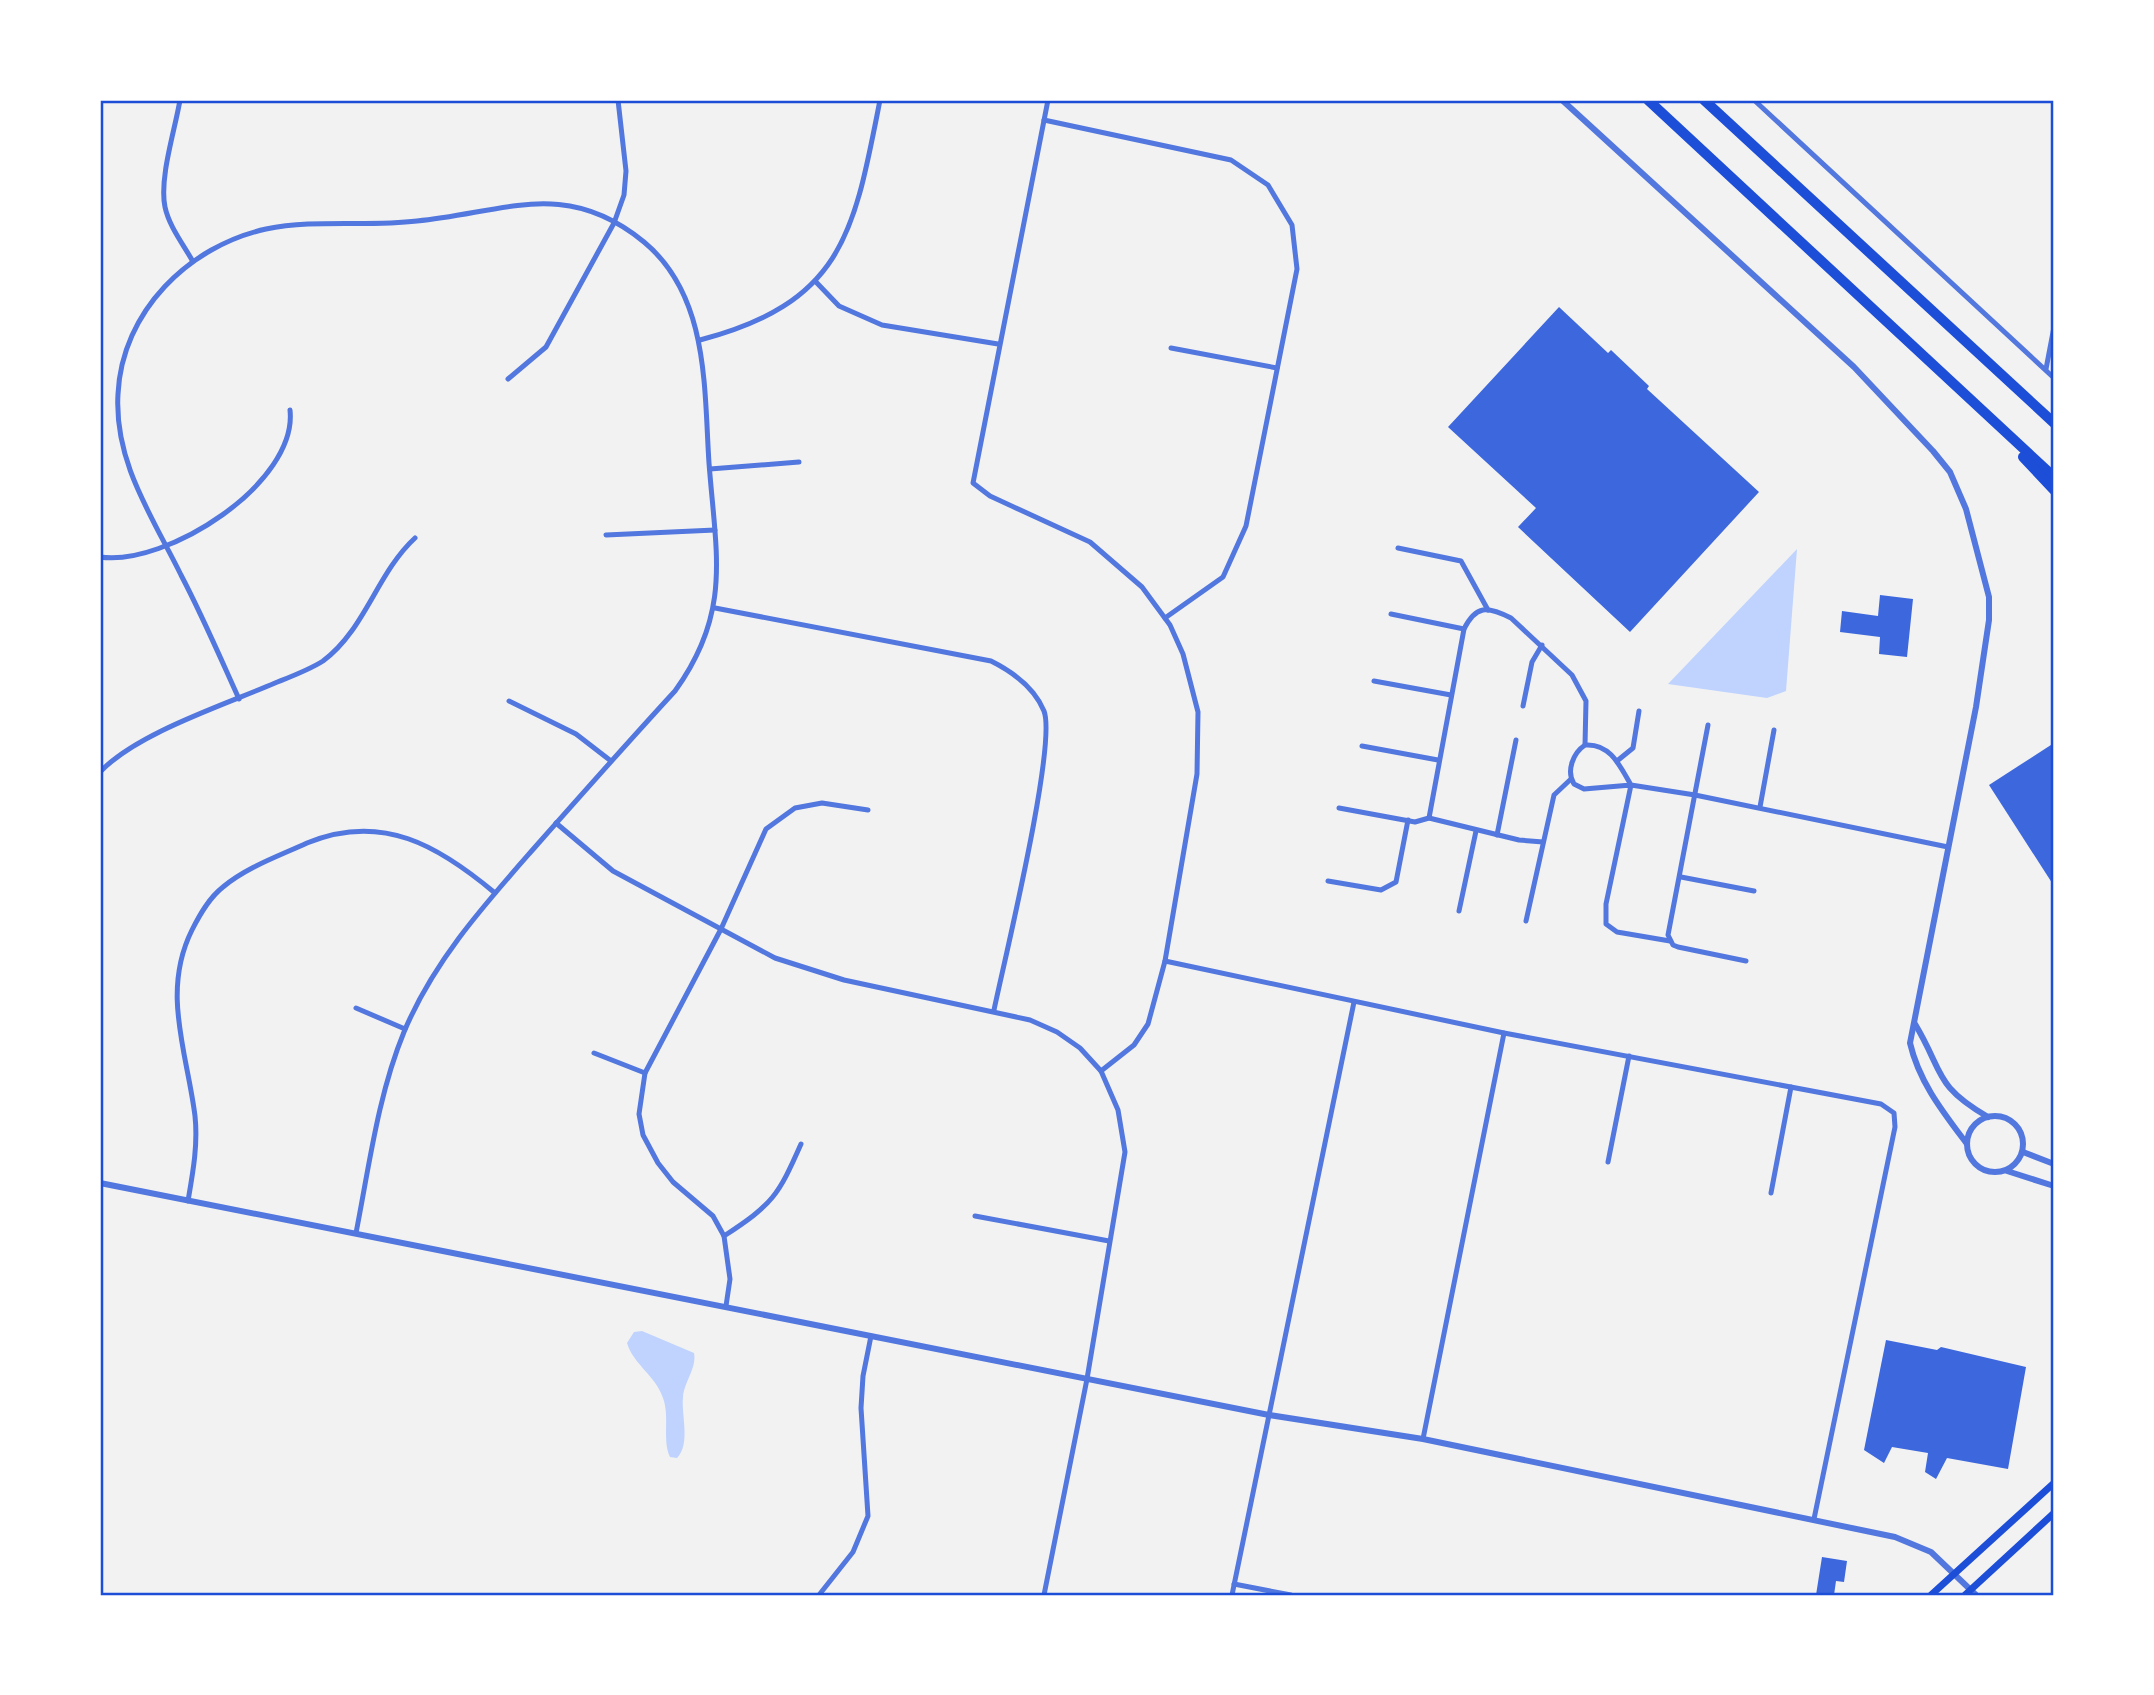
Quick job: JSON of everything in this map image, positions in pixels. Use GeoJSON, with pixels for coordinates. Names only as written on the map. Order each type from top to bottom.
{"type":"FeatureCollection","features":[{"type":"Feature","properties":{"kind":"highway"},"geometry":{"type":"LineString","coordinates":[[1648,100],[1892,324],[1982,413],[2054,490]]}},
{"type":"Feature","properties":{"kind":"highway"},"geometry":{"type":"LineString","coordinates":[[1704,100],[2054,422]]}},
{"type":"Feature","properties":{"kind":"highway"},"geometry":{"type":"LineString","coordinates":[[1982,413],[2054,477]]}},
{"type":"Feature","properties":{"kind":"main road"},"geometry":{"type":"LineString","coordinates":[[1931,1595],[2054,1483]]}},
{"type":"Feature","properties":{"kind":"main road"},"geometry":{"type":"LineString","coordinates":[[1971,1594],[2054,1513]]}},
{"type":"Feature","properties":{"kind":"street"},"geometry":{"type":"LineString","coordinates":[[180,100],[164,187],[164,206],[169,221],[192,260]]}},
{"type":"Feature","properties":{"kind":"street"},"geometry":{"type":"LineString","coordinates":[[508,379],[546,347],[614,223],[624,195],[626,171],[618,100]]}},
{"type":"Feature","properties":{"kind":"street"},"geometry":{"type":"LineString","coordinates":[[700,340],[761,321],[788,306],[816,282],[850,228],[880,100]]}},
{"type":"Feature","properties":{"kind":"street"},"geometry":{"type":"LineString","coordinates":[[1048,100],[998,344],[973,483],[990,496],[1090,542],[1142,587],[1165,618],[1182,653],[1198,712],[1197,774],[1165,961],[1147,1024],[1134,1045],[1101,1071]]}},
{"type":"Feature","properties":{"kind":"street"},"geometry":{"type":"LineString","coordinates":[[1562,100],[1854,367],[1950,472],[1966,509],[1989,597],[1989,620],[1976,708],[1910,1043],[1915,1066],[1938,1105],[1967,1144]]}},
{"type":"Feature","properties":{"kind":"street"},"geometry":{"type":"LineString","coordinates":[[1754,100],[2054,378]]}},
{"type":"Feature","properties":{"kind":"street"},"geometry":{"type":"LineString","coordinates":[[1044,120],[1231,160],[1268,185],[1292,225],[1297,269],[1246,526],[1229,568],[1206,591],[1165,618]]}},
{"type":"Feature","properties":{"kind":"street"},"geometry":{"type":"LineString","coordinates":[[239,699],[167,545],[144,509],[128,469],[118,422],[118,391],[125,355],[152,300],[192,260],[237,238],[267,229],[298,225],[420,221],[519,203],[560,204],[597,214],[645,243],[664,264],[682,292],[700,340],[715,530],[715,608],[693,665],[675,691],[495,893],[445,958],[405,1029],[386,1090],[356,1233]]}},
{"type":"Feature","properties":{"kind":"street"},"geometry":{"type":"LineString","coordinates":[[816,282],[839,306],[882,326],[998,344]]}},
{"type":"Feature","properties":{"kind":"street"},"geometry":{"type":"LineString","coordinates":[[2046,369],[2054,327]]}},
{"type":"Feature","properties":{"kind":"street"},"geometry":{"type":"LineString","coordinates":[[1171,348],[1277,368]]}},
{"type":"Feature","properties":{"kind":"street"},"geometry":{"type":"LineString","coordinates":[[100,557],[128,558],[167,545],[222,515],[250,493],[284,445],[292,429],[290,410]]}},
{"type":"Feature","properties":{"kind":"street"},"geometry":{"type":"LineString","coordinates":[[710,469],[799,461]]}},
{"type":"Feature","properties":{"kind":"street"},"geometry":{"type":"LineString","coordinates":[[606,535],[715,530]]}},
{"type":"Feature","properties":{"kind":"street"},"geometry":{"type":"LineString","coordinates":[[101,767],[163,732],[322,661],[345,640],[399,552],[415,538]]}},
{"type":"Feature","properties":{"kind":"street"},"geometry":{"type":"LineString","coordinates":[[1398,548],[1461,561],[1488,610]]}},
{"type":"Feature","properties":{"kind":"street"},"geometry":{"type":"LineString","coordinates":[[715,608],[991,661],[1012,671],[1028,686],[1044,711],[1046,722],[1040,780],[994,1010]]}},
{"type":"Feature","properties":{"kind":"street"},"geometry":{"type":"LineString","coordinates":[[1429,818],[1464,629],[1472,613],[1488,610],[1511,618],[1542,645],[1572,675],[1586,701],[1585,745],[1575,755],[1570,770],[1571,779],[1584,789],[1631,785],[1695,795],[1948,847]]}},
{"type":"Feature","properties":{"kind":"street"},"geometry":{"type":"LineString","coordinates":[[1391,614],[1464,629]]}},
{"type":"Feature","properties":{"kind":"street"},"geometry":{"type":"LineString","coordinates":[[1523,706],[1532,662],[1542,645]]}},
{"type":"Feature","properties":{"kind":"street"},"geometry":{"type":"LineString","coordinates":[[1374,681],[1451,695]]}},
{"type":"Feature","properties":{"kind":"street"},"geometry":{"type":"LineString","coordinates":[[509,701],[576,734],[611,761]]}},
{"type":"Feature","properties":{"kind":"street"},"geometry":{"type":"LineString","coordinates":[[1617,761],[1633,748],[1639,711]]}},
{"type":"Feature","properties":{"kind":"street"},"geometry":{"type":"LineString","coordinates":[[1670,941],[1668,936],[1708,725]]}},
{"type":"Feature","properties":{"kind":"street"},"geometry":{"type":"LineString","coordinates":[[1760,807],[1774,730]]}},
{"type":"Feature","properties":{"kind":"street"},"geometry":{"type":"LineString","coordinates":[[1497,835],[1516,740]]}},
{"type":"Feature","properties":{"kind":"street"},"geometry":{"type":"LineString","coordinates":[[1585,745],[1598,746],[1617,761],[1631,785],[1606,904],[1606,924],[1617,932],[1670,941],[1678,947],[1746,961]]}},
{"type":"Feature","properties":{"kind":"street"},"geometry":{"type":"LineString","coordinates":[[1362,746],[1438,760]]}},
{"type":"Feature","properties":{"kind":"street"},"geometry":{"type":"LineString","coordinates":[[1526,921],[1554,795],[1571,779]]}},
{"type":"Feature","properties":{"kind":"street"},"geometry":{"type":"LineString","coordinates":[[726,1306],[730,1279],[724,1236],[713,1216],[673,1182],[648,1148],[639,1114],[645,1073],[721,929],[756,847],[773,822],[795,808],[822,803],[868,810]]}},
{"type":"Feature","properties":{"kind":"street"},"geometry":{"type":"LineString","coordinates":[[1339,808],[1408,821],[1429,818],[1476,831],[1543,842]]}},
{"type":"Feature","properties":{"kind":"street"},"geometry":{"type":"LineString","coordinates":[[1328,881],[1381,890],[1396,881],[1408,821]]}},
{"type":"Feature","properties":{"kind":"street"},"geometry":{"type":"LineString","coordinates":[[556,823],[613,871],[775,958],[844,980],[994,1010],[1030,1020],[1057,1032],[1080,1048],[1101,1071],[1118,1110],[1125,1152],[1087,1379],[1044,1595]]}},
{"type":"Feature","properties":{"kind":"street"},"geometry":{"type":"LineString","coordinates":[[188,1200],[195,1163],[195,1118],[175,1008],[176,982],[184,945],[198,916],[222,887],[256,866],[315,840],[361,830],[388,832],[440,852],[495,893]]}},
{"type":"Feature","properties":{"kind":"street"},"geometry":{"type":"LineString","coordinates":[[1460,911],[1476,831]]}},
{"type":"Feature","properties":{"kind":"street"},"geometry":{"type":"LineString","coordinates":[[1681,877],[1754,891]]}},
{"type":"Feature","properties":{"kind":"street"},"geometry":{"type":"LineString","coordinates":[[1165,961],[1504,1032],[1881,1104],[1894,1112],[1895,1127],[1814,1520]]}},
{"type":"Feature","properties":{"kind":"street"},"geometry":{"type":"LineString","coordinates":[[1232,1595],[1354,1002]]}},
{"type":"Feature","properties":{"kind":"street"},"geometry":{"type":"LineString","coordinates":[[356,1007],[405,1029]]}},
{"type":"Feature","properties":{"kind":"street"},"geometry":{"type":"LineString","coordinates":[[1915,1024],[1947,1087],[1964,1103],[1988,1117]]}},
{"type":"Feature","properties":{"kind":"street"},"geometry":{"type":"LineString","coordinates":[[1423,1439],[1504,1032]]}},
{"type":"Feature","properties":{"kind":"street"},"geometry":{"type":"LineString","coordinates":[[594,1053],[645,1073]]}},
{"type":"Feature","properties":{"kind":"street"},"geometry":{"type":"LineString","coordinates":[[1608,1162],[1629,1056]]}},
{"type":"Feature","properties":{"kind":"street"},"geometry":{"type":"LineString","coordinates":[[1771,1193],[1791,1087]]}},
{"type":"Feature","properties":{"kind":"street"},"geometry":{"type":"LineString","coordinates":[[2007,1171],[2023,1152],[2024,1141],[2015,1123],[1997,1116],[1988,1117],[1972,1127],[1967,1144],[1968,1153],[1979,1168],[1996,1173],[2007,1171],[2054,1186]]}},
{"type":"Feature","properties":{"kind":"street"},"geometry":{"type":"LineString","coordinates":[[724,1236],[759,1213],[780,1190],[801,1144]]}},
{"type":"Feature","properties":{"kind":"street"},"geometry":{"type":"LineString","coordinates":[[2023,1152],[2054,1164]]}},
{"type":"Feature","properties":{"kind":"street"},"geometry":{"type":"LineString","coordinates":[[100,1183],[1269,1415],[1423,1439],[1623,1483],[1814,1520],[1911,1542],[1931,1552],[1956,1573],[1971,1594]]}},
{"type":"Feature","properties":{"kind":"street"},"geometry":{"type":"LineString","coordinates":[[975,1216],[1110,1241]]}},
{"type":"Feature","properties":{"kind":"street"},"geometry":{"type":"LineString","coordinates":[[819,1595],[853,1552],[868,1516],[862,1408],[863,1376],[872,1336]]}},
{"type":"Feature","properties":{"kind":"street"},"geometry":{"type":"LineString","coordinates":[[1234,1584],[1292,1595]]}},
{"type":"Feature","properties":{"kind":"water"},"geometry":{"type":"Polygon","coordinates":[[[1797,549],[1786,691],[1767,698],[1668,684],[1797,549]]]}},
{"type":"Feature","properties":{"kind":"water"},"geometry":{"type":"Polygon","coordinates":[[[642,1331],[694,1353],[694,1364],[683,1397],[684,1445],[677,1458],[670,1457],[668,1450],[665,1405],[660,1390],[634,1357],[627,1343],[634,1332],[642,1331]]]}},
{"type":"Feature","properties":{"kind":"building"},"geometry":{"type":"Polygon","coordinates":[[[1559,307],[1608,353],[1611,350],[1649,386],[1647,389],[1759,492],[1630,632],[1518,527],[1536,508],[1448,427],[1559,307]]]}},
{"type":"Feature","properties":{"kind":"building"},"geometry":{"type":"Polygon","coordinates":[[[1880,595],[1913,599],[1907,657],[1879,654],[1880,637],[1840,632],[1842,611],[1878,616],[1880,595]]]}},
{"type":"Feature","properties":{"kind":"building"},"geometry":{"type":"Polygon","coordinates":[[[2054,743],[2054,886],[1989,785],[2054,743]]]}},
{"type":"Feature","properties":{"kind":"building"},"geometry":{"type":"Polygon","coordinates":[[[1886,1340],[1937,1350],[1941,1347],[2026,1367],[2008,1469],[1947,1458],[1936,1479],[1925,1472],[1928,1453],[1892,1447],[1884,1463],[1864,1450],[1886,1340]]]}},
{"type":"Feature","properties":{"kind":"building"},"geometry":{"type":"Polygon","coordinates":[[[1822,1557],[1847,1561],[1844,1582],[1836,1581],[1834,1595],[1816,1595],[1822,1557]]]}}]}
